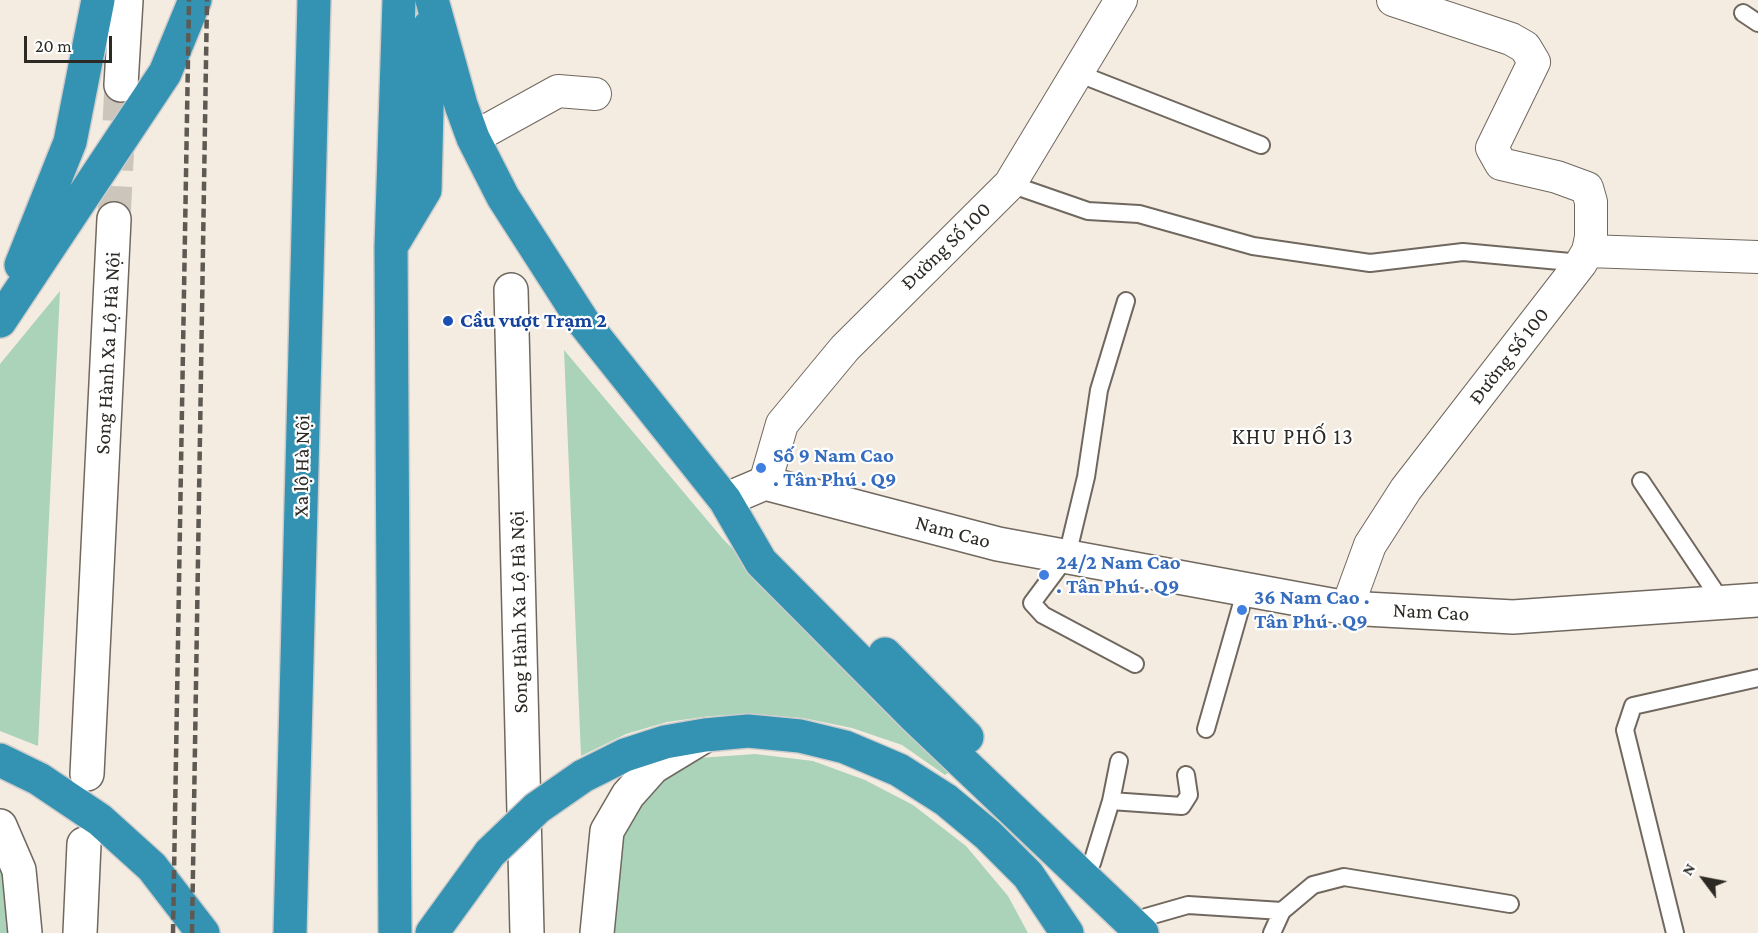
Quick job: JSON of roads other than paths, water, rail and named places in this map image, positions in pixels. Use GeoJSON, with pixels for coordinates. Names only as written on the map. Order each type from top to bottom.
{"type":"FeatureCollection","features":[{"type":"Feature","properties":{"kind":"highway"},"geometry":{"type":"LineString","coordinates":[[0,319],[70,142],[98,0]]}},
{"type":"Feature","properties":{"kind":"highway"},"geometry":{"type":"LineString","coordinates":[[0,319],[44,259],[165,73],[195,0]]}},
{"type":"Feature","properties":{"kind":"highway","name":"Xa lộ Hà Nội"},"geometry":{"type":"LineString","coordinates":[[290,933],[314,0]]}},
{"type":"Feature","properties":{"kind":"highway"},"geometry":{"type":"LineString","coordinates":[[395,933],[391,247],[399,0]]}},
{"type":"Feature","properties":{"kind":"highway"},"geometry":{"type":"LineString","coordinates":[[391,247],[425,190],[431,0]]}},
{"type":"Feature","properties":{"kind":"highway"},"geometry":{"type":"LineString","coordinates":[[431,0],[461,105],[473,138],[503,197],[584,323],[725,500],[761,562],[916,718],[1151,928]]}},
{"type":"Feature","properties":{"kind":"highway"},"geometry":{"type":"LineString","coordinates":[[725,500],[779,547],[1092,863],[1151,928]]}},
{"type":"Feature","properties":{"kind":"highway"},"geometry":{"type":"LineString","coordinates":[[432,933],[490,853],[537,808],[584,776],[645,748],[665,742],[748,731],[800,736],[845,747],[899,770],[946,800],[988,835],[1028,875],[1066,933]]}},
{"type":"Feature","properties":{"kind":"highway"},"geometry":{"type":"LineString","coordinates":[[0,759],[39,779],[100,820],[152,867],[203,933]]}},
{"type":"Feature","properties":{"kind":"main road"},"geometry":{"type":"LineString","coordinates":[[121,85],[126,0]]}},
{"type":"Feature","properties":{"kind":"main road","name":"Song Hành Xa Lộ Hà Nội"},"geometry":{"type":"LineString","coordinates":[[87,774],[114,219]]}},
{"type":"Feature","properties":{"kind":"main road","name":"Song Hành Xa Lộ Hà Nội"},"geometry":{"type":"LineString","coordinates":[[511,290],[527,933]]}},
{"type":"Feature","properties":{"kind":"main road"},"geometry":{"type":"LineString","coordinates":[[725,500],[765,483]]}},
{"type":"Feature","properties":{"kind":"main road","name":"Nam Cao"},"geometry":{"type":"LineString","coordinates":[[765,483],[998,544],[1347,608],[1513,616],[1758,600]]}},
{"type":"Feature","properties":{"kind":"main road"},"geometry":{"type":"LineString","coordinates":[[597,933],[607,831],[628,795],[653,767],[705,735]]}},
{"type":"Feature","properties":{"kind":"main road"},"geometry":{"type":"LineString","coordinates":[[0,826],[18,870],[25,933]]}},
{"type":"Feature","properties":{"kind":"main road"},"geometry":{"type":"LineString","coordinates":[[80,933],[84,844]]}},
{"type":"Feature","properties":{"kind":"street","name":"Đường Số 100"},"geometry":{"type":"LineString","coordinates":[[765,483],[782,424],[844,348],[1010,183],[1121,0]]}},
{"type":"Feature","properties":{"kind":"street"},"geometry":{"type":"LineString","coordinates":[[1393,0],[1511,39],[1525,47],[1534,63],[1492,148],[1501,164],[1557,177],[1587,188],[1591,202],[1591,237],[1585,257],[1758,257]]}},
{"type":"Feature","properties":{"kind":"street"},"geometry":{"type":"LineString","coordinates":[[473,138],[558,91],[595,94]]}},
{"type":"Feature","properties":{"kind":"street","name":"Đường Số 100"},"geometry":{"type":"LineString","coordinates":[[1347,608],[1370,545],[1406,489],[1585,257]]}},
{"type":"Feature","properties":{"kind":"lane"},"geometry":{"type":"LineString","coordinates":[[1743,13],[1758,23]]}},
{"type":"Feature","properties":{"kind":"lane"},"geometry":{"type":"LineString","coordinates":[[1077,73],[1261,145]]}},
{"type":"Feature","properties":{"kind":"lane"},"geometry":{"type":"LineString","coordinates":[[1010,183],[1088,211],[1139,214],[1253,246],[1370,263],[1463,252],[1585,257]]}},
{"type":"Feature","properties":{"kind":"lane"},"geometry":{"type":"LineString","coordinates":[[1126,301],[1099,390],[1086,477],[1067,556],[1032,603],[1043,615],[1135,664]]}},
{"type":"Feature","properties":{"kind":"lane"},"geometry":{"type":"LineString","coordinates":[[1641,481],[1722,602]]}},
{"type":"Feature","properties":{"kind":"lane"},"geometry":{"type":"LineString","coordinates":[[1206,729],[1246,590]]}},
{"type":"Feature","properties":{"kind":"lane"},"geometry":{"type":"LineString","coordinates":[[1675,933],[1625,730],[1633,706],[1758,678]]}},
{"type":"Feature","properties":{"kind":"lane"},"geometry":{"type":"LineString","coordinates":[[1092,863],[1112,801],[1119,760]]}},
{"type":"Feature","properties":{"kind":"lane"},"geometry":{"type":"LineString","coordinates":[[1112,801],[1182,806],[1189,795],[1186,775]]}},
{"type":"Feature","properties":{"kind":"lane"},"geometry":{"type":"LineString","coordinates":[[1272,933],[1282,910],[1313,885],[1344,877],[1510,904]]}},
{"type":"Feature","properties":{"kind":"lane"},"geometry":{"type":"LineString","coordinates":[[1151,928],[1188,905],[1282,910]]}},
{"type":"Feature","properties":{"kind":"tunnel"},"geometry":{"type":"LineString","coordinates":[[114,219],[121,85]]}},
{"type":"Feature","properties":{"kind":"railway"},"geometry":{"type":"LineString","coordinates":[[173,933],[189,0]]}},
{"type":"Feature","properties":{"kind":"railway"},"geometry":{"type":"LineString","coordinates":[[192,933],[207,0]]}},
{"type":"Feature","properties":{"kind":"place","name":"Cầu vượt Trạm 2"},"geometry":{"type":"Point","coordinates":[448,321]}},
{"type":"Feature","properties":{"kind":"place","name":"Số 9 Nam Cao . Tân Phú . Q9"},"geometry":{"type":"Point","coordinates":[761,468]}},
{"type":"Feature","properties":{"kind":"place","name":"24/2 Nam Cao . Tân Phú . Q9"},"geometry":{"type":"Point","coordinates":[1044,575]}},
{"type":"Feature","properties":{"kind":"place","name":"36 Nam Cao . Tân Phú . Q9"},"geometry":{"type":"Point","coordinates":[1242,610]}},
{"type":"Feature","properties":{"kind":"district","name":"KHU PHỐ 13"},"geometry":{"type":"Point","coordinates":[1293,437]}}]}
